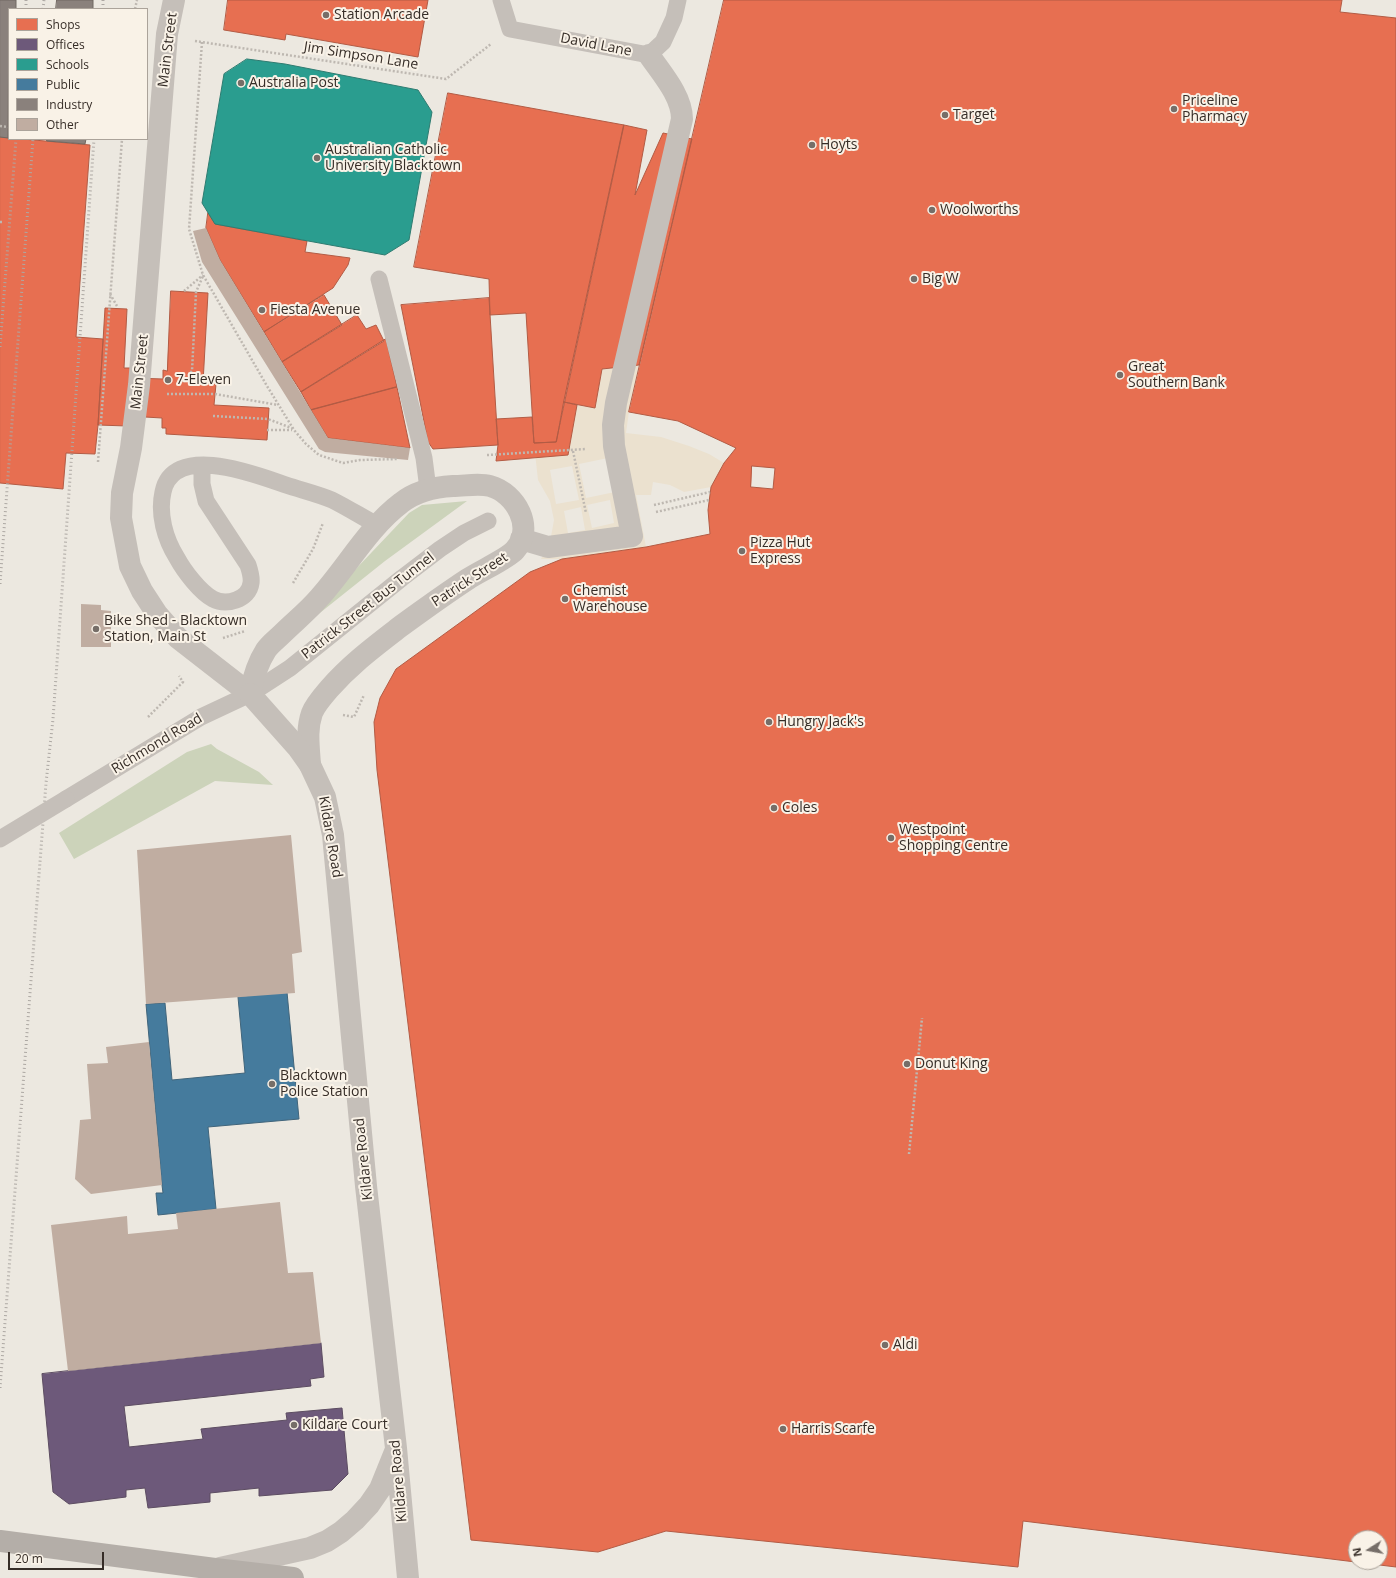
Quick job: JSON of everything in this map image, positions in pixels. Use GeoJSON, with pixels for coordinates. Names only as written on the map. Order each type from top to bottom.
{"type":"FeatureCollection","features":[{"type":"Feature","properties":{"kind":"main road"},"geometry":{"type":"LineString","coordinates":[[0,1541],[293,1578]]}},
{"type":"Feature","properties":{"kind":"street","name":"Main Street"},"geometry":{"type":"LineString","coordinates":[[174,0],[167,34],[139,385],[131,448],[122,493],[120,518],[130,566],[142,591],[157,614],[178,638],[250,694]]}},
{"type":"Feature","properties":{"kind":"street"},"geometry":{"type":"LineString","coordinates":[[250,694],[252,679],[258,663],[268,647],[319,598],[377,525],[401,503],[428,489],[444,486],[478,485],[489,486],[500,490],[512,497],[520,511],[523,524],[522,540],[548,546],[632,536],[614,446],[613,425],[616,403],[682,119],[682,109],[677,98],[649,55]]}},
{"type":"Feature","properties":{"kind":"street","name":"Patrick Street"},"geometry":{"type":"LineString","coordinates":[[310,765],[308,730],[312,712],[338,678],[358,659],[420,613],[468,579],[515,550],[522,540]]}},
{"type":"Feature","properties":{"kind":"street","name":"Kildare Road"},"geometry":{"type":"LineString","coordinates":[[250,694],[298,748],[310,765],[325,798],[333,835],[366,1186],[396,1448],[408,1578]]}},
{"type":"Feature","properties":{"kind":"street"},"geometry":{"type":"LineString","coordinates":[[215,1569],[310,1548],[327,1541],[341,1532],[355,1520],[380,1489],[396,1448]]}},
{"type":"Feature","properties":{"kind":"lane"},"geometry":{"type":"LineString","coordinates":[[501,0],[510,29]]}},
{"type":"Feature","properties":{"kind":"lane","name":"David Lane"},"geometry":{"type":"LineString","coordinates":[[510,29],[649,55],[663,42],[674,18],[678,0]]}},
{"type":"Feature","properties":{"kind":"lane"},"geometry":{"type":"LineString","coordinates":[[379,279],[424,458],[428,489]]}},
{"type":"Feature","properties":{"kind":"lane"},"geometry":{"type":"LineString","coordinates":[[202,466],[202,484],[206,501],[248,565],[251,574],[252,583],[244,596],[231,602],[217,601],[205,593],[183,568],[170,547],[162,518],[161,500],[164,488],[169,478],[178,471],[189,467],[202,466],[218,466],[246,472],[331,500],[377,525]]}},
{"type":"Feature","properties":{"kind":"lane","name":"Patrick Street Bus Tunnel"},"geometry":{"type":"LineString","coordinates":[[250,694],[290,668],[402,578],[440,550],[464,534],[488,521]]}},
{"type":"Feature","properties":{"kind":"lane","name":"Richmond Road"},"geometry":{"type":"LineString","coordinates":[[0,839],[209,712],[250,694]]}},
{"type":"Feature","properties":{"kind":"path","name":"Jim Simpson Lane"},"geometry":{"type":"LineString","coordinates":[[193,41],[446,79],[510,29]]}},
{"type":"Feature","properties":{"kind":"path"},"geometry":{"type":"LineString","coordinates":[[202,42],[189,229],[203,275],[294,430],[306,444],[319,455],[343,463],[360,460],[424,458]]}},
{"type":"Feature","properties":{"kind":"path"},"geometry":{"type":"LineString","coordinates":[[184,292],[203,275]]}},
{"type":"Feature","properties":{"kind":"path"},"geometry":{"type":"LineString","coordinates":[[183,382],[192,371],[196,292],[203,275]]}},
{"type":"Feature","properties":{"kind":"path"},"geometry":{"type":"LineString","coordinates":[[110,294],[118,308]]}},
{"type":"Feature","properties":{"kind":"path"},"geometry":{"type":"LineString","coordinates":[[167,394],[215,394],[278,405]]}},
{"type":"Feature","properties":{"kind":"path"},"geometry":{"type":"LineString","coordinates":[[213,416],[268,419],[294,430]]}},
{"type":"Feature","properties":{"kind":"path"},"geometry":{"type":"LineString","coordinates":[[267,430],[294,430]]}},
{"type":"Feature","properties":{"kind":"path"},"geometry":{"type":"LineString","coordinates":[[479,456],[567,451]]}},
{"type":"Feature","properties":{"kind":"path"},"geometry":{"type":"LineString","coordinates":[[573,451],[591,541]]}},
{"type":"Feature","properties":{"kind":"path"},"geometry":{"type":"LineString","coordinates":[[627,514],[710,492]]}},
{"type":"Feature","properties":{"kind":"path"},"geometry":{"type":"LineString","coordinates":[[627,514],[709,500]]}},
{"type":"Feature","properties":{"kind":"path"},"geometry":{"type":"LineString","coordinates":[[291,586],[313,549],[325,519]]}},
{"type":"Feature","properties":{"kind":"path"},"geometry":{"type":"LineString","coordinates":[[219,639],[248,630]]}},
{"type":"Feature","properties":{"kind":"path"},"geometry":{"type":"LineString","coordinates":[[341,715],[354,717]]}},
{"type":"Feature","properties":{"kind":"path"},"geometry":{"type":"LineString","coordinates":[[909,1154],[922,1018]]}},
{"type":"Feature","properties":{"kind":"green space"},"geometry":{"type":"Polygon","coordinates":[[[467,501],[385,561],[296,632],[409,513],[422,505],[467,501]]]}},
{"type":"Feature","properties":{"kind":"green space"},"geometry":{"type":"Polygon","coordinates":[[[211,744],[217,749],[259,772],[273,785],[215,781],[74,859],[59,833],[187,752],[211,744]]]}},
{"type":"Feature","properties":{"kind":"shaded area"},"geometry":{"type":"Polygon","coordinates":[[[639,365],[626,433],[661,437],[709,454],[724,463],[711,487],[684,492],[670,485],[653,482],[651,495],[636,495],[646,547],[562,559],[541,559],[550,542],[554,520],[550,501],[538,480],[535,453],[577,405],[595,408],[602,369],[639,365]],[[608,458],[579,464],[586,498],[615,492],[608,458]],[[572,466],[550,470],[556,504],[579,500],[572,466]],[[610,500],[587,505],[592,528],[614,523],[610,500]],[[581,507],[564,511],[568,533],[585,530],[581,507]]]}},
{"type":"Feature","properties":{"kind":"building: Shops","name":"Station Arcade"},"geometry":{"type":"Polygon","coordinates":[[[228,0],[428,0],[418,57],[286,34],[285,40],[224,30],[228,0]]]}},
{"type":"Feature","properties":{"kind":"building: Shops","name":"Westpoint Shopping Centre"},"geometry":{"type":"Polygon","coordinates":[[[724,0],[1342,0],[1340,12],[1396,18],[1396,1567],[1388,1566],[1388,1530],[1348,1530],[1348,1561],[1023,1521],[1018,1567],[666,1531],[598,1552],[471,1540],[377,770],[374,722],[380,698],[396,669],[530,572],[562,559],[646,547],[710,534],[708,510],[711,487],[724,463],[736,448],[678,421],[629,412],[724,0]]]}},
{"type":"Feature","properties":{"kind":"building: Shops"},"geometry":{"type":"Polygon","coordinates":[[[448,93],[624,125],[556,442],[534,443],[526,313],[490,315],[489,279],[414,267],[448,93]]]}},
{"type":"Feature","properties":{"kind":"building: Shops"},"geometry":{"type":"Polygon","coordinates":[[[624,125],[647,130],[635,195],[663,133],[692,139],[639,365],[602,369],[595,408],[564,402],[624,125]]]}},
{"type":"Feature","properties":{"kind":"building: Shops"},"geometry":{"type":"Polygon","coordinates":[[[0,137],[8,138],[8,140],[34,140],[90,145],[76,337],[103,339],[95,454],[66,453],[63,489],[0,483],[0,137]]]}},
{"type":"Feature","properties":{"kind":"building: Shops"},"geometry":{"type":"Polygon","coordinates":[[[208,213],[215,224],[307,241],[305,252],[350,258],[348,265],[333,288],[264,332],[220,260],[206,228],[208,213]]]}},
{"type":"Feature","properties":{"kind":"building: Shops"},"geometry":{"type":"Polygon","coordinates":[[[171,291],[208,293],[203,383],[216,384],[214,405],[269,408],[267,440],[166,434],[166,428],[162,428],[162,418],[128,416],[127,426],[98,425],[105,308],[127,309],[124,368],[134,368],[134,378],[163,379],[163,370],[167,371],[171,291]]]}},
{"type":"Feature","properties":{"kind":"building: Shops"},"geometry":{"type":"Polygon","coordinates":[[[324,295],[342,325],[282,362],[264,332],[324,295]]]}},
{"type":"Feature","properties":{"kind":"building: Shops"},"geometry":{"type":"Polygon","coordinates":[[[489,298],[498,445],[433,449],[428,442],[401,305],[489,298]]]}},
{"type":"Feature","properties":{"kind":"building: Shops"},"geometry":{"type":"Polygon","coordinates":[[[357,315],[366,329],[376,325],[384,341],[301,392],[282,362],[357,315]]]}},
{"type":"Feature","properties":{"kind":"building: Shops"},"geometry":{"type":"Polygon","coordinates":[[[386,339],[397,387],[311,410],[301,392],[386,339]]]}},
{"type":"Feature","properties":{"kind":"building: Shops"},"geometry":{"type":"Polygon","coordinates":[[[397,387],[410,448],[328,438],[311,410],[397,387]]]}},
{"type":"Feature","properties":{"kind":"building: Shops"},"geometry":{"type":"Polygon","coordinates":[[[564,402],[577,405],[568,455],[496,461],[498,445],[496,419],[532,417],[534,443],[556,442],[564,402]]]}},
{"type":"Feature","properties":{"kind":"building: Shops"},"geometry":{"type":"Polygon","coordinates":[[[752,466],[775,468],[773,489],[751,487],[752,466]]]}},
{"type":"Feature","properties":{"kind":"building: Offices","name":"Kildare Court"},"geometry":{"type":"Polygon","coordinates":[[[321,1343],[324,1377],[310,1379],[311,1386],[124,1406],[129,1447],[203,1439],[201,1429],[287,1420],[286,1413],[342,1408],[348,1474],[332,1490],[259,1496],[259,1488],[210,1493],[210,1502],[148,1508],[145,1488],[126,1490],[126,1497],[69,1504],[53,1492],[42,1374],[321,1343]]]}},
{"type":"Feature","properties":{"kind":"building: Schools","name":"Australian Catholic University Blacktown"},"geometry":{"type":"Polygon","coordinates":[[[247,59],[285,64],[418,90],[432,112],[409,240],[385,255],[215,224],[202,203],[224,74],[247,59]]]}},
{"type":"Feature","properties":{"kind":"building: Public"},"geometry":{"type":"Polygon","coordinates":[[[287,992],[299,1119],[208,1127],[216,1209],[158,1215],[156,1193],[163,1193],[146,1004],[165,1003],[172,1080],[245,1073],[238,997],[287,992]]]}},
{"type":"Feature","properties":{"kind":"building: Industry"},"geometry":{"type":"Polygon","coordinates":[[[0,0],[16,0],[16,8],[8,8],[8,138],[0,137],[0,0]]]}},
{"type":"Feature","properties":{"kind":"building: Industry"},"geometry":{"type":"Polygon","coordinates":[[[57,0],[93,0],[93,8],[56,8],[57,0]]]}},
{"type":"Feature","properties":{"kind":"building: Industry"},"geometry":{"type":"Polygon","coordinates":[[[47,140],[86,140],[85,144],[47,140]]]}},
{"type":"Feature","properties":{"kind":"building: Other"},"geometry":{"type":"Polygon","coordinates":[[[206,228],[220,260],[328,438],[410,448],[408,460],[325,452],[319,449],[202,262],[193,231],[206,228]]]}},
{"type":"Feature","properties":{"kind":"building: Other","name":"Bike Shed - Blacktown Station, Main St"},"geometry":{"type":"Polygon","coordinates":[[[81,604],[101,605],[101,610],[111,611],[111,647],[81,647],[81,604]]]}},
{"type":"Feature","properties":{"kind":"building: Other"},"geometry":{"type":"Polygon","coordinates":[[[291,835],[302,952],[292,954],[295,993],[146,1004],[137,850],[291,835]]]}},
{"type":"Feature","properties":{"kind":"building: Other"},"geometry":{"type":"Polygon","coordinates":[[[149,1042],[162,1185],[91,1194],[75,1179],[80,1120],[91,1119],[87,1064],[108,1063],[106,1047],[149,1042]]]}},
{"type":"Feature","properties":{"kind":"building: Other"},"geometry":{"type":"Polygon","coordinates":[[[280,1202],[288,1273],[313,1272],[321,1343],[68,1371],[51,1225],[127,1216],[128,1234],[178,1229],[176,1213],[280,1202]]]}},
{"type":"Feature","properties":{"kind":"railway"},"geometry":{"type":"LineString","coordinates":[[26,0],[26,8]]}},
{"type":"Feature","properties":{"kind":"railway"},"geometry":{"type":"LineString","coordinates":[[43,8],[44,0]]}},
{"type":"Feature","properties":{"kind":"railway"},"geometry":{"type":"LineString","coordinates":[[103,0],[103,8]]}},
{"type":"Feature","properties":{"kind":"railway"},"geometry":{"type":"LineString","coordinates":[[0,347],[16,140]]}},
{"type":"Feature","properties":{"kind":"railway"},"geometry":{"type":"LineString","coordinates":[[0,584],[33,140]]}},
{"type":"Feature","properties":{"kind":"railway"},"geometry":{"type":"LineString","coordinates":[[0,1388],[46,783],[53,719],[94,140]]}},
{"type":"Feature","properties":{"kind":"place","name":"Station Arcade"},"geometry":{"type":"Point","coordinates":[326,15]}},
{"type":"Feature","properties":{"kind":"place","name":"Australia Post"},"geometry":{"type":"Point","coordinates":[241,83]}},
{"type":"Feature","properties":{"kind":"place","name":"Priceline Pharmacy"},"geometry":{"type":"Point","coordinates":[1174,109]}},
{"type":"Feature","properties":{"kind":"place","name":"Target"},"geometry":{"type":"Point","coordinates":[945,115]}},
{"type":"Feature","properties":{"kind":"place","name":"Hoyts"},"geometry":{"type":"Point","coordinates":[812,145]}},
{"type":"Feature","properties":{"kind":"place","name":"Australian Catholic University Blacktown"},"geometry":{"type":"Point","coordinates":[317,158]}},
{"type":"Feature","properties":{"kind":"place","name":"Woolworths"},"geometry":{"type":"Point","coordinates":[932,210]}},
{"type":"Feature","properties":{"kind":"place","name":"Big W"},"geometry":{"type":"Point","coordinates":[914,279]}},
{"type":"Feature","properties":{"kind":"place","name":"Fiesta Avenue"},"geometry":{"type":"Point","coordinates":[262,310]}},
{"type":"Feature","properties":{"kind":"place","name":"Great Southern Bank"},"geometry":{"type":"Point","coordinates":[1120,375]}},
{"type":"Feature","properties":{"kind":"place","name":"7-Eleven"},"geometry":{"type":"Point","coordinates":[168,380]}},
{"type":"Feature","properties":{"kind":"place","name":"Pizza Hut Express"},"geometry":{"type":"Point","coordinates":[742,551]}},
{"type":"Feature","properties":{"kind":"place","name":"Chemist Warehouse"},"geometry":{"type":"Point","coordinates":[565,599]}},
{"type":"Feature","properties":{"kind":"place","name":"Bike Shed - Blacktown Station, Main St"},"geometry":{"type":"Point","coordinates":[96,629]}},
{"type":"Feature","properties":{"kind":"place","name":"Hungry Jack's"},"geometry":{"type":"Point","coordinates":[769,722]}},
{"type":"Feature","properties":{"kind":"place","name":"Coles"},"geometry":{"type":"Point","coordinates":[774,808]}},
{"type":"Feature","properties":{"kind":"place","name":"Westpoint Shopping Centre"},"geometry":{"type":"Point","coordinates":[891,838]}},
{"type":"Feature","properties":{"kind":"place","name":"Donut King"},"geometry":{"type":"Point","coordinates":[907,1064]}},
{"type":"Feature","properties":{"kind":"place","name":"Blacktown Police Station"},"geometry":{"type":"Point","coordinates":[272,1084]}},
{"type":"Feature","properties":{"kind":"place","name":"Aldi"},"geometry":{"type":"Point","coordinates":[885,1345]}},
{"type":"Feature","properties":{"kind":"place","name":"Kildare Court"},"geometry":{"type":"Point","coordinates":[294,1425]}},
{"type":"Feature","properties":{"kind":"place","name":"Harris Scarfe"},"geometry":{"type":"Point","coordinates":[783,1429]}}]}
